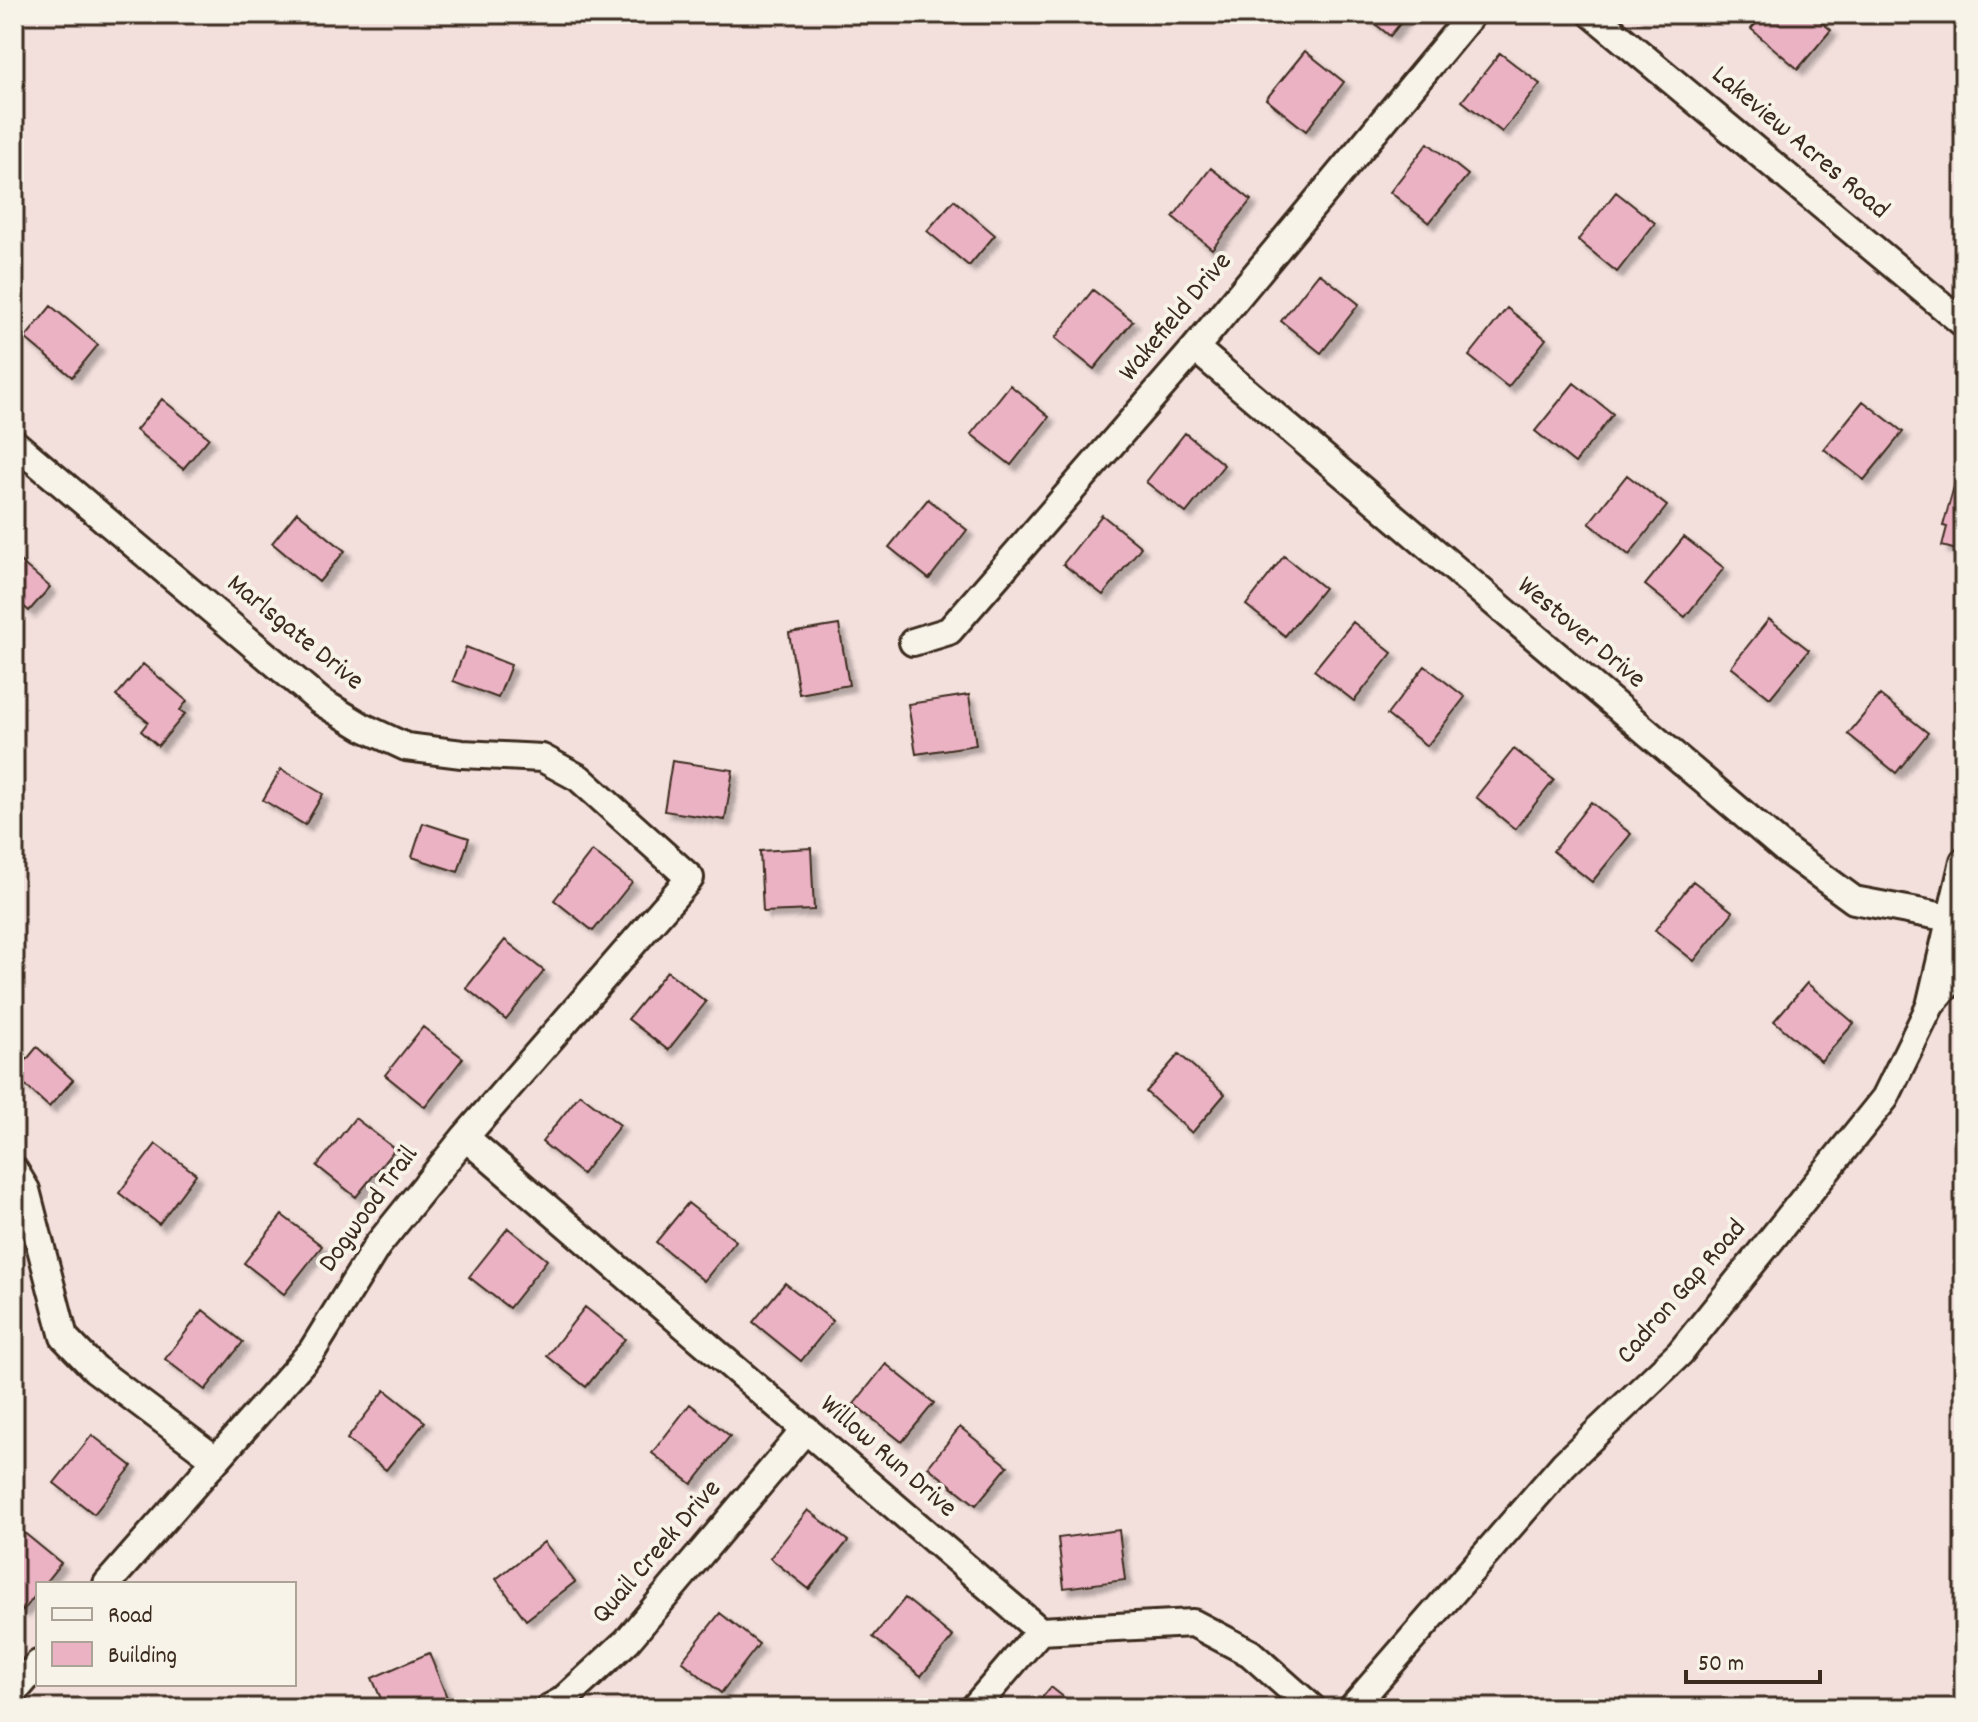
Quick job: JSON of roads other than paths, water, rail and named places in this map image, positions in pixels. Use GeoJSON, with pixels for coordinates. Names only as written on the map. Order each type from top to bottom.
{"type":"FeatureCollection","features":[{"type":"Feature","properties":{"kind":"street","name":"Wakefield Drive"},"geometry":{"type":"LineString","coordinates":[[913,642],[949,631],[1195,348],[1472,14]]}},
{"type":"Feature","properties":{"kind":"street","name":"Lakeview Acres Road"},"geometry":{"type":"LineString","coordinates":[[1592,14],[1964,324]]}},
{"type":"Feature","properties":{"kind":"street","name":"Westover Drive"},"geometry":{"type":"LineString","coordinates":[[1195,348],[1787,851],[1854,900],[1950,918]]}},
{"type":"Feature","properties":{"kind":"street","name":"Marlsgate Drive"},"geometry":{"type":"LineString","coordinates":[[14,443],[320,701],[363,727],[406,747],[462,754],[542,758],[579,778],[690,878]]}},
{"type":"Feature","properties":{"kind":"street","name":"Cadron Gap Road"},"geometry":{"type":"LineString","coordinates":[[1352,1708],[1564,1464],[1680,1353],[1885,1098],[1930,1006],[1964,861]]}},
{"type":"Feature","properties":{"kind":"street","name":"Dogwood Trail"},"geometry":{"type":"LineString","coordinates":[[109,1582],[312,1351],[377,1246],[465,1137],[690,878]]}},
{"type":"Feature","properties":{"kind":"street"},"geometry":{"type":"LineString","coordinates":[[1930,1006],[1964,966]]}},
{"type":"Feature","properties":{"kind":"street","name":"Willow Run Drive"},"geometry":{"type":"LineString","coordinates":[[465,1137],[1040,1631]]}},
{"type":"Feature","properties":{"kind":"street"},"geometry":{"type":"LineString","coordinates":[[14,1170],[26,1190],[64,1337],[95,1369],[215,1459]]}},
{"type":"Feature","properties":{"kind":"street","name":"Quail Creek Drive"},"geometry":{"type":"LineString","coordinates":[[549,1708],[562,1701],[627,1641],[806,1429]]}},
{"type":"Feature","properties":{"kind":"street"},"geometry":{"type":"LineString","coordinates":[[974,1708],[1040,1631],[1193,1623],[1250,1653],[1312,1708]]}},
{"type":"Feature","properties":{"kind":"street"},"geometry":{"type":"LineString","coordinates":[[14,1692],[36,1666]]}}]}
